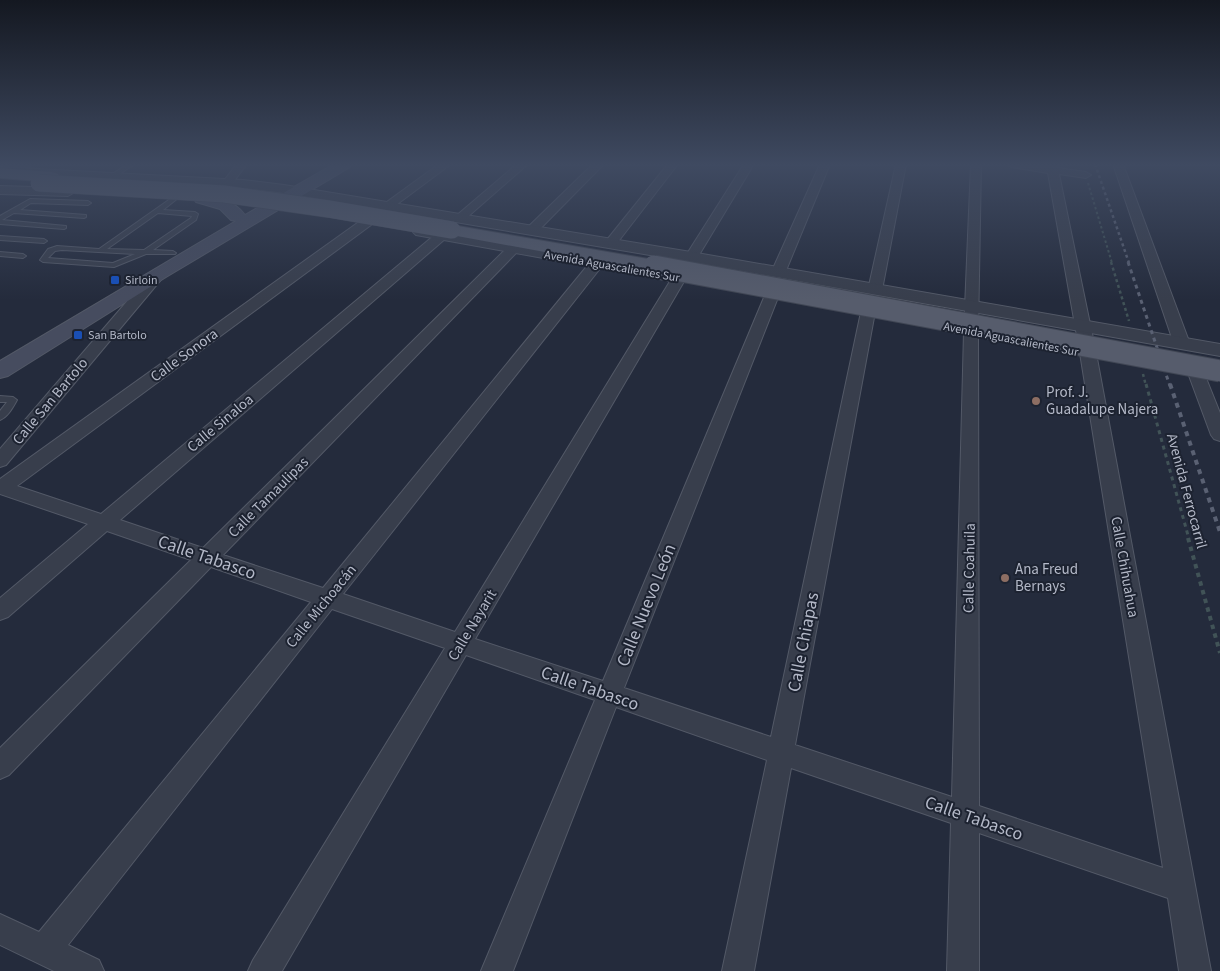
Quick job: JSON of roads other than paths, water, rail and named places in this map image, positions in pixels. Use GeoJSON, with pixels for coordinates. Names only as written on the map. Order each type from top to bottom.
{"type":"FeatureCollection","features":[{"type":"Feature","properties":{"kind":"main road"},"geometry":{"type":"LineString","coordinates":[[231,209],[238,216]]}},
{"type":"Feature","properties":{"kind":"main road"},"geometry":{"type":"LineString","coordinates":[[0,352],[238,216],[254,209]]}},
{"type":"Feature","properties":{"kind":"main road"},"geometry":{"type":"LineString","coordinates":[[0,371],[258,209]]}},
{"type":"Feature","properties":{"kind":"main road","name":"Avenida Aguascalientes Sur"},"geometry":{"type":"LineString","coordinates":[[331,209],[456,230],[541,239],[1220,371]]}},
{"type":"Feature","properties":{"kind":"main road"},"geometry":{"type":"LineString","coordinates":[[500,225],[537,234],[541,239]]}},
{"type":"Feature","properties":{"kind":"main road","name":"Avenida Aguascalientes Sur"},"geometry":{"type":"LineString","coordinates":[[657,263],[1220,362]]}},
{"type":"Feature","properties":{"kind":"street","name":"Avenida Aguascalientes Sur"},"geometry":{"type":"LineString","coordinates":[[334,209],[367,222],[456,230],[500,225]]}},
{"type":"Feature","properties":{"kind":"street","name":"Avenida Aguascalientes Sur"},"geometry":{"type":"LineString","coordinates":[[397,209],[514,248],[1220,378]]}},
{"type":"Feature","properties":{"kind":"street","name":"Calle Sinaloa"},"geometry":{"type":"LineString","coordinates":[[0,611],[103,522],[456,230],[477,209]]}},
{"type":"Feature","properties":{"kind":"street"},"geometry":{"type":"LineString","coordinates":[[541,239],[564,209]]}},
{"type":"Feature","properties":{"kind":"street"},"geometry":{"type":"LineString","coordinates":[[610,244],[638,209]]}},
{"type":"Feature","properties":{"kind":"street"},"geometry":{"type":"LineString","coordinates":[[691,257],[721,209]]}},
{"type":"Feature","properties":{"kind":"street"},"geometry":{"type":"LineString","coordinates":[[778,273],[805,209]]}},
{"type":"Feature","properties":{"kind":"street"},"geometry":{"type":"LineString","coordinates":[[874,290],[891,209]]}},
{"type":"Feature","properties":{"kind":"street","name":"Calle Coahuila"},"geometry":{"type":"LineString","coordinates":[[963,971],[971,332],[975,209]]}},
{"type":"Feature","properties":{"kind":"street","name":"Calle Chihuahua"},"geometry":{"type":"LineString","coordinates":[[1060,209],[1088,353],[1195,971]]}},
{"type":"Feature","properties":{"kind":"street"},"geometry":{"type":"LineString","coordinates":[[1134,209],[1182,344]]}},
{"type":"Feature","properties":{"kind":"street","name":"Calle Sonora"},"geometry":{"type":"LineString","coordinates":[[1,488],[367,222]]}},
{"type":"Feature","properties":{"kind":"street","name":"Avenida Aguascalientes Sur"},"geometry":{"type":"LineString","coordinates":[[541,239],[610,244],[691,257],[1220,350]]}},
{"type":"Feature","properties":{"kind":"street","name":"Calle Tamaulipas"},"geometry":{"type":"LineString","coordinates":[[0,766],[514,248]]}},
{"type":"Feature","properties":{"kind":"street","name":"Calle Michoacán"},"geometry":{"type":"LineString","coordinates":[[44,950],[597,263]]}},
{"type":"Feature","properties":{"kind":"street","name":"Calle San Bartolo"},"geometry":{"type":"LineString","coordinates":[[0,461],[159,273]]}},
{"type":"Feature","properties":{"kind":"street","name":"Calle Nayarit"},"geometry":{"type":"LineString","coordinates":[[264,971],[679,278]]}},
{"type":"Feature","properties":{"kind":"street","name":"Calle Nuevo León"},"geometry":{"type":"LineString","coordinates":[[497,971],[772,295]]}},
{"type":"Feature","properties":{"kind":"street","name":"Calle Chiapas"},"geometry":{"type":"LineString","coordinates":[[738,971],[868,312]]}},
{"type":"Feature","properties":{"kind":"street"},"geometry":{"type":"LineString","coordinates":[[1196,373],[1220,435]]}},
{"type":"Feature","properties":{"kind":"street","name":"Calle Tabasco"},"geometry":{"type":"LineString","coordinates":[[1,488],[1180,888]]}},
{"type":"Feature","properties":{"kind":"street"},"geometry":{"type":"LineString","coordinates":[[0,929],[88,971]]}},
{"type":"Feature","properties":{"kind":"lane"},"geometry":{"type":"LineString","coordinates":[[0,220],[13,211],[84,216]]}},
{"type":"Feature","properties":{"kind":"lane"},"geometry":{"type":"LineString","coordinates":[[100,251],[157,211],[195,214],[194,219],[146,252],[114,265],[43,260],[46,254],[57,248],[100,251],[146,252],[173,253]]}},
{"type":"Feature","properties":{"kind":"lane"},"geometry":{"type":"LineString","coordinates":[[0,220],[64,226]]}},
{"type":"Feature","properties":{"kind":"lane"},"geometry":{"type":"LineString","coordinates":[[0,238],[44,241]]}},
{"type":"Feature","properties":{"kind":"lane"},"geometry":{"type":"LineString","coordinates":[[0,254],[23,256]]}},
{"type":"Feature","properties":{"kind":"lane"},"geometry":{"type":"LineString","coordinates":[[0,400],[13,400],[0,416]]}},
{"type":"Feature","properties":{"kind":"railway"},"geometry":{"type":"LineString","coordinates":[[1111,209],[1129,263]]}},
{"type":"Feature","properties":{"kind":"railway"},"geometry":{"type":"LineString","coordinates":[[1128,262],[1170,386]]}},
{"type":"Feature","properties":{"kind":"railway"},"geometry":{"type":"LineString","coordinates":[[1170,384],[1220,532]]}},
{"type":"Feature","properties":{"kind":"place","name":"Sirloin"},"geometry":{"type":"Point","coordinates":[115,280]}},
{"type":"Feature","properties":{"kind":"place","name":"San Bartolo"},"geometry":{"type":"Point","coordinates":[78,335]}},
{"type":"Feature","properties":{"kind":"place","name":"Prof. J. Guadalupe Najera"},"geometry":{"type":"Point","coordinates":[1036,401]}},
{"type":"Feature","properties":{"kind":"place","name":"Ana Freud Bernays"},"geometry":{"type":"Point","coordinates":[1005,578]}}]}
